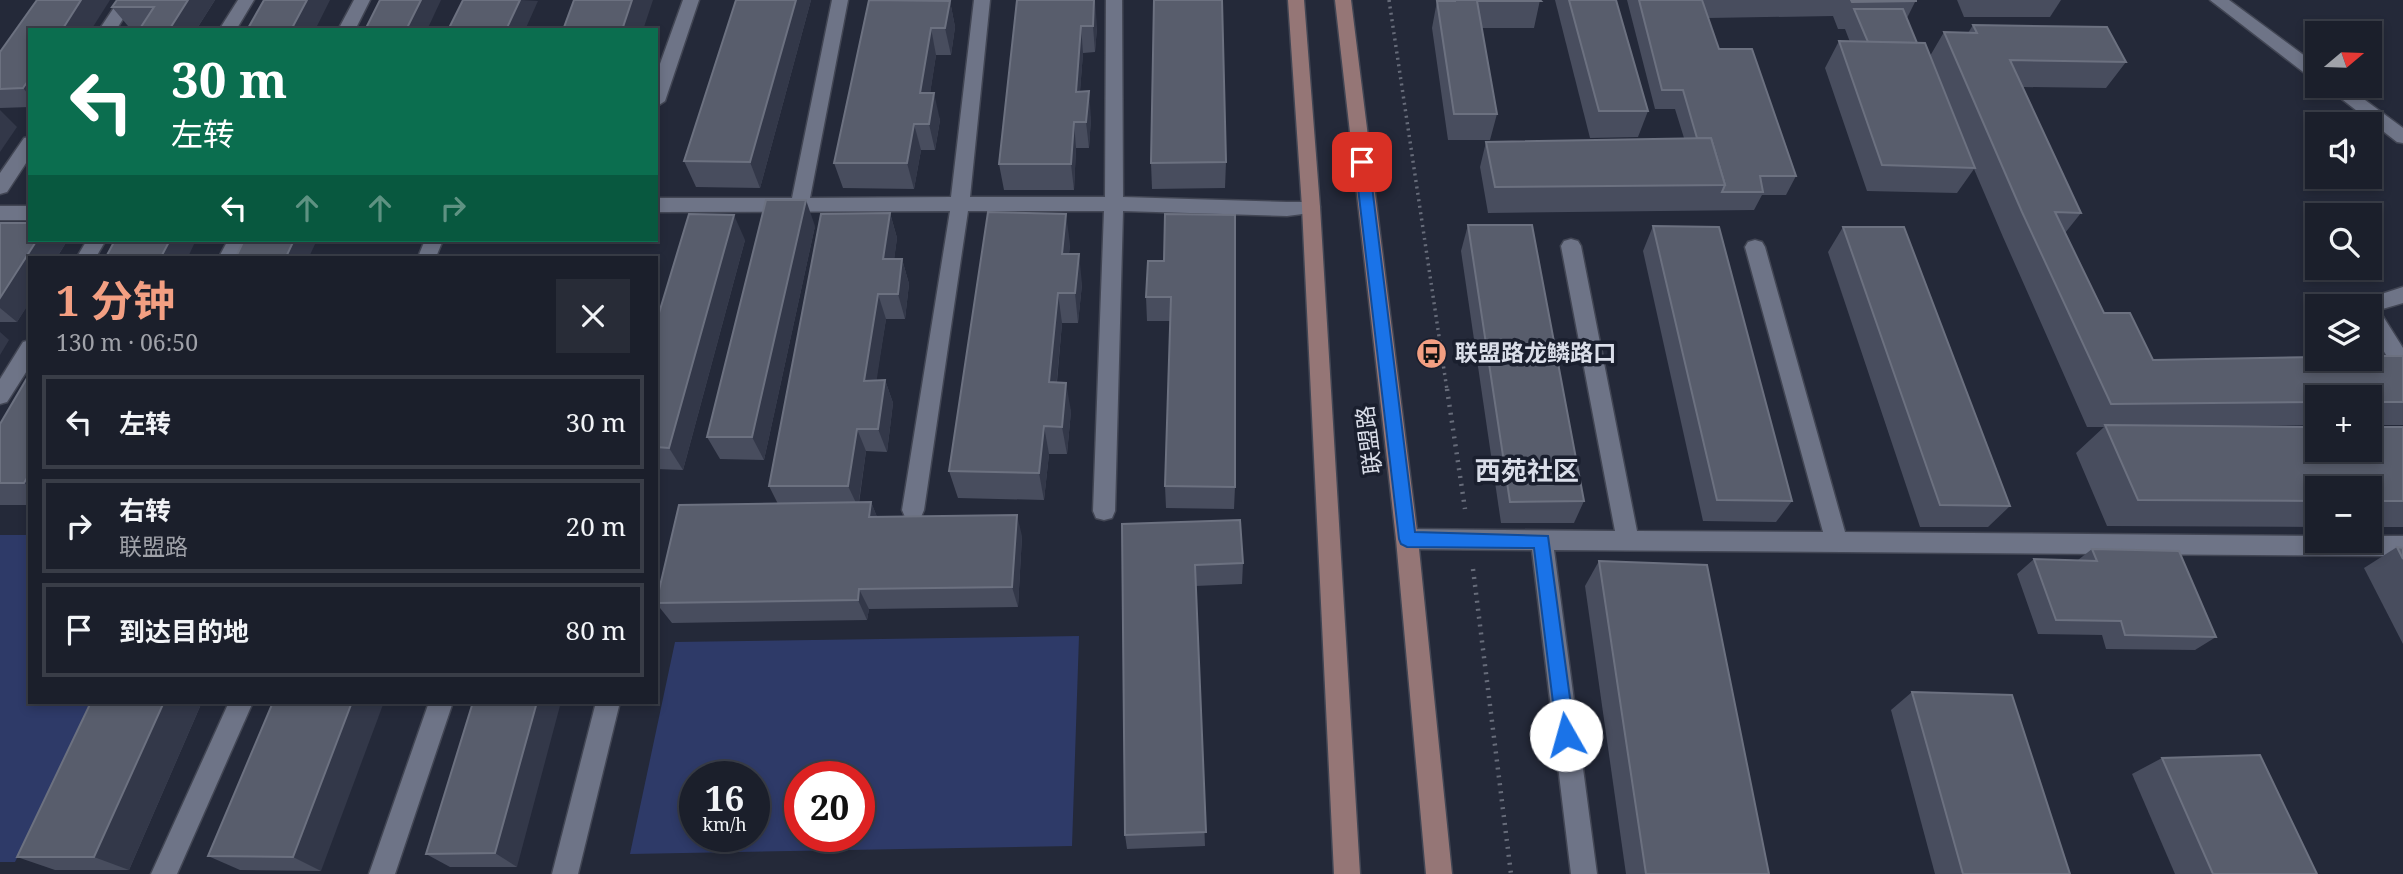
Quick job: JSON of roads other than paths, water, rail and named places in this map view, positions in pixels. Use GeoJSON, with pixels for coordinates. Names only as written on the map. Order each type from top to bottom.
{"type":"FeatureCollection","features":[{"type":"Feature","properties":{"kind":"main road","name":"联盟路"},"geometry":{"type":"LineString","coordinates":[[1296,0],[1311,207],[1347,874]]}},
{"type":"Feature","properties":{"kind":"main road","name":"联盟路"},"geometry":{"type":"LineString","coordinates":[[1343,0],[1407,539],[1439,874]]}},
{"type":"Feature","properties":{"kind":"street"},"geometry":{"type":"LineString","coordinates":[[108,28],[127,0]]}},
{"type":"Feature","properties":{"kind":"street"},"geometry":{"type":"LineString","coordinates":[[229,28],[246,0]]}},
{"type":"Feature","properties":{"kind":"street"},"geometry":{"type":"LineString","coordinates":[[347,28],[362,0]]}},
{"type":"Feature","properties":{"kind":"street"},"geometry":{"type":"LineString","coordinates":[[658,96],[691,0]]}},
{"type":"Feature","properties":{"kind":"street"},"geometry":{"type":"LineString","coordinates":[[800,204],[840,0]]}},
{"type":"Feature","properties":{"kind":"street"},"geometry":{"type":"LineString","coordinates":[[913,510],[960,204],[982,0]]}},
{"type":"Feature","properties":{"kind":"street"},"geometry":{"type":"LineString","coordinates":[[1104,511],[1114,204],[1114,0]]}},
{"type":"Feature","properties":{"kind":"street"},"geometry":{"type":"LineString","coordinates":[[2218,0],[2305,65]]}},
{"type":"Feature","properties":{"kind":"street"},"geometry":{"type":"LineString","coordinates":[[2349,98],[2403,137]]}},
{"type":"Feature","properties":{"kind":"street"},"geometry":{"type":"LineString","coordinates":[[0,187],[28,146]]}},
{"type":"Feature","properties":{"kind":"street"},"geometry":{"type":"LineString","coordinates":[[658,205],[1114,204],[1287,209],[1311,207]]}},
{"type":"Feature","properties":{"kind":"street"},"geometry":{"type":"LineString","coordinates":[[0,213],[28,213]]}},
{"type":"Feature","properties":{"kind":"street"},"geometry":{"type":"LineString","coordinates":[[1571,246],[1628,542]]}},
{"type":"Feature","properties":{"kind":"street"},"geometry":{"type":"LineString","coordinates":[[1755,247],[1838,543]]}},
{"type":"Feature","properties":{"kind":"street"},"geometry":{"type":"LineString","coordinates":[[2382,301],[2403,295]]}},
{"type":"Feature","properties":{"kind":"street"},"geometry":{"type":"LineString","coordinates":[[2382,332],[2403,365]]}},
{"type":"Feature","properties":{"kind":"street"},"geometry":{"type":"LineString","coordinates":[[0,396],[28,351]]}},
{"type":"Feature","properties":{"kind":"street"},"geometry":{"type":"LineString","coordinates":[[1407,539],[2403,546]]}},
{"type":"Feature","properties":{"kind":"street"},"geometry":{"type":"LineString","coordinates":[[1542,541],[1584,874]]}},
{"type":"Feature","properties":{"kind":"street"},"geometry":{"type":"LineString","coordinates":[[164,874],[240,704]]}},
{"type":"Feature","properties":{"kind":"street"},"geometry":{"type":"LineString","coordinates":[[382,874],[440,704]]}},
{"type":"Feature","properties":{"kind":"street"},"geometry":{"type":"LineString","coordinates":[[565,874],[608,704]]}},
{"type":"Feature","properties":{"kind":"place","name":"联盟路龙鳞路口"},"geometry":{"type":"Point","coordinates":[1432,353]}},
{"type":"Feature","properties":{"kind":"district","name":"西苑社区"},"geometry":{"type":"Point","coordinates":[1527,471]}}]}
